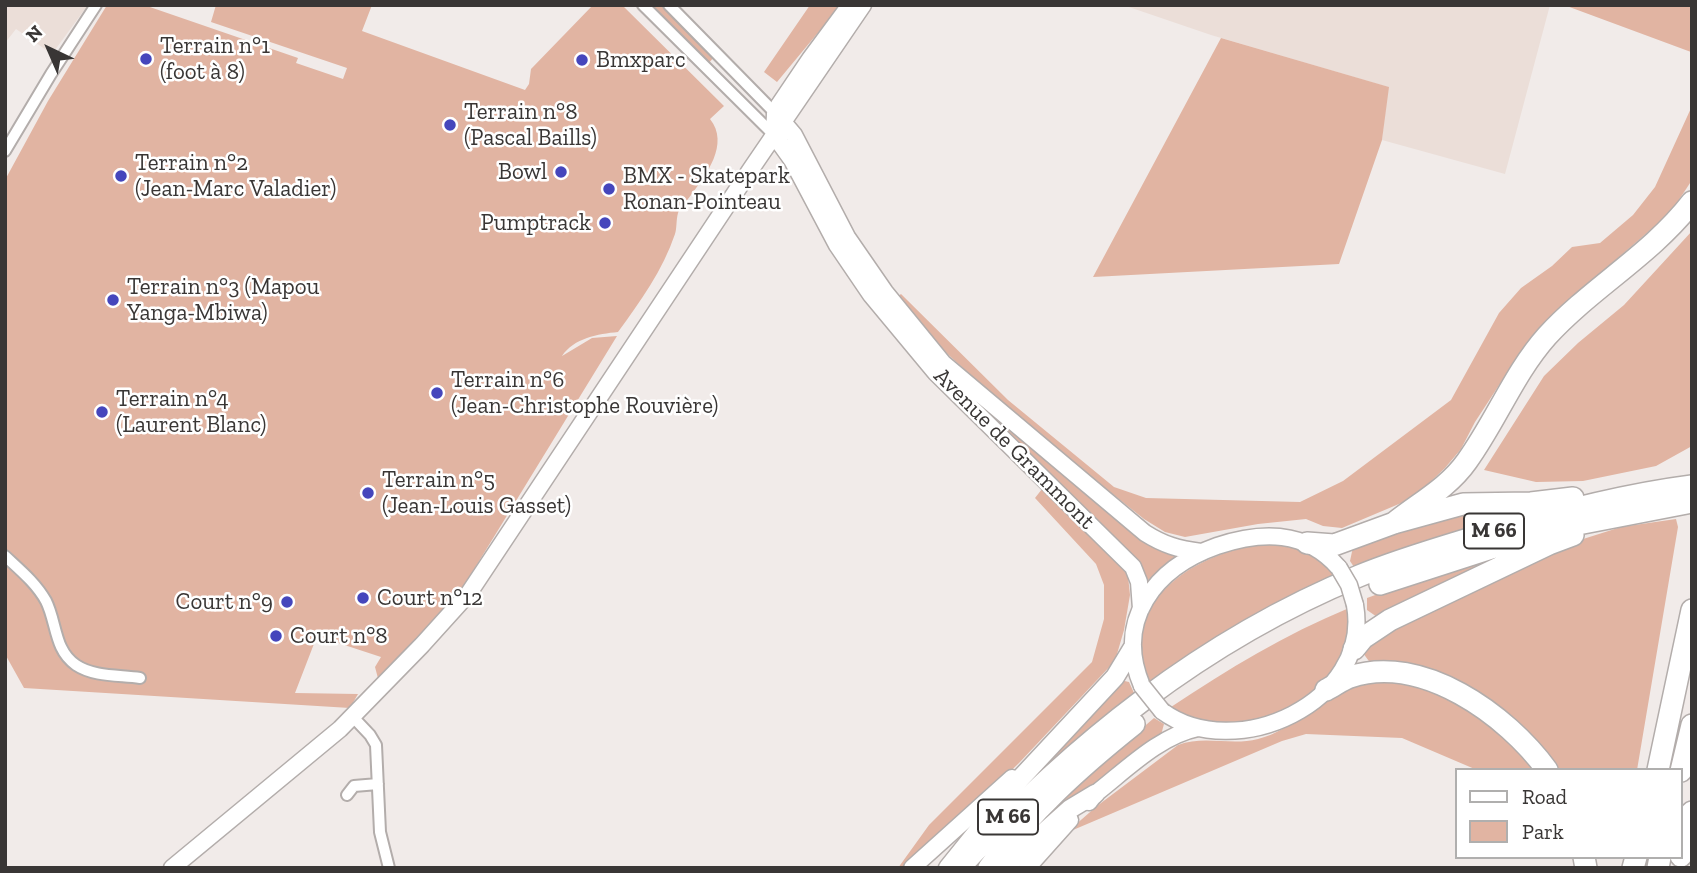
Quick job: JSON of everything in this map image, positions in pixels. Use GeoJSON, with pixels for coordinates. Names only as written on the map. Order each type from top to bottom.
{"type":"FeatureCollection","features":[{"type":"Feature","properties":{"kind":"highway"},"geometry":{"type":"LineString","coordinates":[[1394,523],[1453,478],[1467,461],[1528,360],[1548,335],[1647,250],[1692,202]]}},
{"type":"Feature","properties":{"kind":"highway","name":"M 66"},"geometry":{"type":"LineString","coordinates":[[989,868],[1037,810],[1069,778],[1173,694],[1304,616],[1364,589],[1547,530],[1663,498],[1692,486]]}},
{"type":"Feature","properties":{"kind":"highway","name":"M 66"},"geometry":{"type":"LineString","coordinates":[[1307,543],[1334,545],[1394,523],[1463,504],[1531,503],[1623,490],[1632,495]]}},
{"type":"Feature","properties":{"kind":"highway","name":"M 66"},"geometry":{"type":"LineString","coordinates":[[959,868],[1058,768],[1163,684],[1228,641],[1338,585],[1416,555],[1510,526],[1632,495],[1692,502]]}},
{"type":"Feature","properties":{"kind":"highway","name":"M 66"},"geometry":{"type":"LineString","coordinates":[[1353,649],[1363,638],[1391,620],[1549,544],[1581,533],[1593,519]]}},
{"type":"Feature","properties":{"kind":"highway"},"geometry":{"type":"LineString","coordinates":[[1658,768],[1692,610]]}},
{"type":"Feature","properties":{"kind":"highway"},"geometry":{"type":"LineString","coordinates":[[1326,690],[1349,678],[1369,673],[1393,673],[1422,678],[1456,691],[1500,718],[1534,752],[1546,768]]}},
{"type":"Feature","properties":{"kind":"highway"},"geometry":{"type":"LineString","coordinates":[[1682,768],[1692,725]]}},
{"type":"Feature","properties":{"kind":"highway"},"geometry":{"type":"LineString","coordinates":[[1683,848],[1692,812]]}},
{"type":"Feature","properties":{"kind":"highway"},"geometry":{"type":"LineString","coordinates":[[1686,868],[1692,851]]}},
{"type":"Feature","properties":{"kind":"main road"},"geometry":{"type":"LineString","coordinates":[[172,868],[282,779],[353,717],[469,593],[758,158],[777,123],[792,85],[850,5]]}},
{"type":"Feature","properties":{"kind":"main road"},"geometry":{"type":"LineString","coordinates":[[777,123],[863,5]]}},
{"type":"Feature","properties":{"kind":"main road","name":"Avenue de Grammont"},"geometry":{"type":"LineString","coordinates":[[777,123],[792,160],[837,245],[878,294],[943,363],[1144,533],[1176,549],[1201,552]]}},
{"type":"Feature","properties":{"kind":"main road","name":"Avenue de Grammont"},"geometry":{"type":"LineString","coordinates":[[777,123],[794,135],[878,294],[935,372],[1133,566],[1139,582],[1140,609]]}},
{"type":"Feature","properties":{"kind":"main road"},"geometry":{"type":"LineString","coordinates":[[758,158],[779,155],[792,160]]}},
{"type":"Feature","properties":{"kind":"main road"},"geometry":{"type":"LineString","coordinates":[[1279,535],[1307,543],[1332,559],[1349,585],[1356,605],[1357,629],[1353,649],[1340,674],[1326,690],[1302,709],[1260,727],[1224,731],[1198,728],[1179,722],[1162,711],[1142,686],[1133,661],[1132,649],[1132,636],[1140,609],[1154,587],[1171,570],[1201,552],[1237,539],[1279,535]]}},
{"type":"Feature","properties":{"kind":"main road","name":"M 66"},"geometry":{"type":"LineString","coordinates":[[948,868],[1019,780],[1115,677],[1132,649]]}},
{"type":"Feature","properties":{"kind":"main road","name":"M 66"},"geometry":{"type":"LineString","coordinates":[[1004,868],[1070,809],[1095,794],[1168,740],[1198,728]]}},
{"type":"Feature","properties":{"kind":"main road"},"geometry":{"type":"LineString","coordinates":[[912,868],[994,796],[1051,739],[1062,732]]}},
{"type":"Feature","properties":{"kind":"main road","name":"M 66"},"geometry":{"type":"LineString","coordinates":[[1027,868],[1095,794]]}},
{"type":"Feature","properties":{"kind":"street"},"geometry":{"type":"LineString","coordinates":[[5,151],[96,5]]}},
{"type":"Feature","properties":{"kind":"street"},"geometry":{"type":"LineString","coordinates":[[643,5],[777,123]]}},
{"type":"Feature","properties":{"kind":"street"},"geometry":{"type":"LineString","coordinates":[[669,5],[777,123]]}},
{"type":"Feature","properties":{"kind":"street"},"geometry":{"type":"LineString","coordinates":[[5,556],[32,581],[46,602],[61,648],[77,666],[95,673],[140,678]]}},
{"type":"Feature","properties":{"kind":"street"},"geometry":{"type":"LineString","coordinates":[[353,717],[374,740],[380,832],[389,868]]}},
{"type":"Feature","properties":{"kind":"street"},"geometry":{"type":"LineString","coordinates":[[347,795],[354,786],[378,784]]}},
{"type":"Feature","properties":{"kind":"shaded area"},"geometry":{"type":"Polygon","coordinates":[[[5,5],[88,5],[52,54],[16,29],[5,43],[5,5]]]}},
{"type":"Feature","properties":{"kind":"shaded area"},"geometry":{"type":"Polygon","coordinates":[[[1123,5],[1550,5],[1505,174],[1382,140],[1388,87],[1211,35],[1123,5]]]}},
{"type":"Feature","properties":{"kind":"green space"},"geometry":{"type":"Polygon","coordinates":[[[107,5],[144,5],[298,58],[296,63],[343,79],[347,68],[211,22],[216,5],[372,5],[362,31],[525,90],[529,84],[531,69],[593,5],[622,5],[724,106],[710,119],[718,139],[714,159],[679,211],[676,232],[670,247],[643,297],[618,332],[595,336],[580,341],[562,356],[592,338],[617,336],[454,602],[379,682],[375,667],[381,657],[317,636],[295,693],[358,694],[350,708],[24,688],[5,654],[5,180],[48,101],[107,5]]]}},
{"type":"Feature","properties":{"kind":"green space"},"geometry":{"type":"Polygon","coordinates":[[[649,5],[662,5],[714,57],[708,64],[649,5]]]}},
{"type":"Feature","properties":{"kind":"green space"},"geometry":{"type":"Polygon","coordinates":[[[810,5],[841,5],[777,82],[764,72],[810,5]]]}},
{"type":"Feature","properties":{"kind":"green space"},"geometry":{"type":"Polygon","coordinates":[[[1564,5],[1692,5],[1691,52],[1564,5]]]}},
{"type":"Feature","properties":{"kind":"green space"},"geometry":{"type":"Polygon","coordinates":[[[1221,38],[1389,87],[1382,140],[1339,264],[1093,277],[1221,38]]]}},
{"type":"Feature","properties":{"kind":"green space"},"geometry":{"type":"Polygon","coordinates":[[[1692,106],[1692,180],[1671,212],[1558,310],[1524,347],[1475,422],[1461,449],[1445,468],[1406,501],[1342,528],[1323,526],[1306,519],[1258,524],[1185,537],[1165,532],[1144,519],[1066,457],[965,370],[931,339],[897,297],[901,294],[1008,400],[1114,487],[1146,498],[1300,502],[1343,481],[1451,400],[1499,313],[1521,288],[1552,266],[1572,247],[1600,243],[1633,215],[1655,187],[1692,106]]]}},
{"type":"Feature","properties":{"kind":"green space"},"geometry":{"type":"Polygon","coordinates":[[[1692,231],[1692,446],[1656,466],[1583,481],[1536,482],[1484,470],[1544,376],[1578,343],[1624,305],[1692,231]]]}},
{"type":"Feature","properties":{"kind":"green space"},"geometry":{"type":"Polygon","coordinates":[[[924,347],[1181,555],[1145,583],[924,347]]]}},
{"type":"Feature","properties":{"kind":"green space"},"geometry":{"type":"Polygon","coordinates":[[[1042,489],[1128,576],[1130,595],[1115,661],[1019,763],[954,826],[902,868],[898,868],[929,825],[1092,662],[1104,619],[1104,585],[1096,564],[1035,498],[1042,489]]]}},
{"type":"Feature","properties":{"kind":"green space"},"geometry":{"type":"Polygon","coordinates":[[[1478,507],[1542,507],[1399,550],[1354,567],[1350,561],[1353,547],[1478,507]]]}},
{"type":"Feature","properties":{"kind":"green space"},"geometry":{"type":"Polygon","coordinates":[[[1676,519],[1678,527],[1637,768],[1555,768],[1515,723],[1371,664],[1363,653],[1387,630],[1580,540],[1621,527],[1676,519]]]}},
{"type":"Feature","properties":{"kind":"green space"},"geometry":{"type":"Polygon","coordinates":[[[1272,543],[1308,553],[1337,577],[1150,683],[1141,654],[1143,627],[1153,604],[1170,584],[1192,568],[1218,555],[1272,543]]]}},
{"type":"Feature","properties":{"kind":"green space"},"geometry":{"type":"Polygon","coordinates":[[[1532,544],[1380,619],[1367,610],[1367,598],[1461,564],[1532,544]]]}},
{"type":"Feature","properties":{"kind":"green space"},"geometry":{"type":"Polygon","coordinates":[[[1349,608],[1349,632],[1342,654],[1331,672],[1300,700],[1262,718],[1242,722],[1209,722],[1171,707],[1258,653],[1349,608]]]}},
{"type":"Feature","properties":{"kind":"green space"},"geometry":{"type":"Polygon","coordinates":[[[1120,680],[1129,682],[1134,693],[1087,730],[1009,803],[1120,680]]]}},
{"type":"Feature","properties":{"kind":"green space"},"geometry":{"type":"Polygon","coordinates":[[[1379,680],[1425,687],[1487,718],[1535,768],[1472,768],[1402,738],[1306,734],[1282,741],[1066,833],[1178,745],[1198,741],[1248,741],[1271,735],[1340,689],[1362,681],[1379,680]]]}},
{"type":"Feature","properties":{"kind":"green space"},"geometry":{"type":"Polygon","coordinates":[[[1154,718],[1164,724],[1161,735],[1029,835],[1074,787],[1154,718]]]}},
{"type":"Feature","properties":{"kind":"place","name":"Terrain n°1 (foot à 8)"},"geometry":{"type":"Point","coordinates":[146,59]}},
{"type":"Feature","properties":{"kind":"place","name":"Bmxparc"},"geometry":{"type":"Point","coordinates":[582,60]}},
{"type":"Feature","properties":{"kind":"place","name":"Terrain n°8 (Pascal Baills)"},"geometry":{"type":"Point","coordinates":[450,125]}},
{"type":"Feature","properties":{"kind":"place","name":"Bowl"},"geometry":{"type":"Point","coordinates":[561,172]}},
{"type":"Feature","properties":{"kind":"place","name":"Terrain n°2 (Jean-Marc Valadier)"},"geometry":{"type":"Point","coordinates":[121,176]}},
{"type":"Feature","properties":{"kind":"place","name":"BMX - Skatepark Ronan-Pointeau"},"geometry":{"type":"Point","coordinates":[609,189]}},
{"type":"Feature","properties":{"kind":"place","name":"Pumptrack"},"geometry":{"type":"Point","coordinates":[605,223]}},
{"type":"Feature","properties":{"kind":"place","name":"Terrain n°3 (Mapou Yanga-Mbiwa)"},"geometry":{"type":"Point","coordinates":[113,300]}},
{"type":"Feature","properties":{"kind":"place","name":"Terrain n°6 (Jean-Christophe Rouvière)"},"geometry":{"type":"Point","coordinates":[437,393]}},
{"type":"Feature","properties":{"kind":"place","name":"Terrain n°4 (Laurent Blanc)"},"geometry":{"type":"Point","coordinates":[102,412]}},
{"type":"Feature","properties":{"kind":"place","name":"Terrain n°5 (Jean-Louis Gasset)"},"geometry":{"type":"Point","coordinates":[368,493]}},
{"type":"Feature","properties":{"kind":"place","name":"Court n°12"},"geometry":{"type":"Point","coordinates":[363,598]}},
{"type":"Feature","properties":{"kind":"place","name":"Court n°9"},"geometry":{"type":"Point","coordinates":[287,602]}},
{"type":"Feature","properties":{"kind":"place","name":"Court n°8"},"geometry":{"type":"Point","coordinates":[276,636]}}]}
